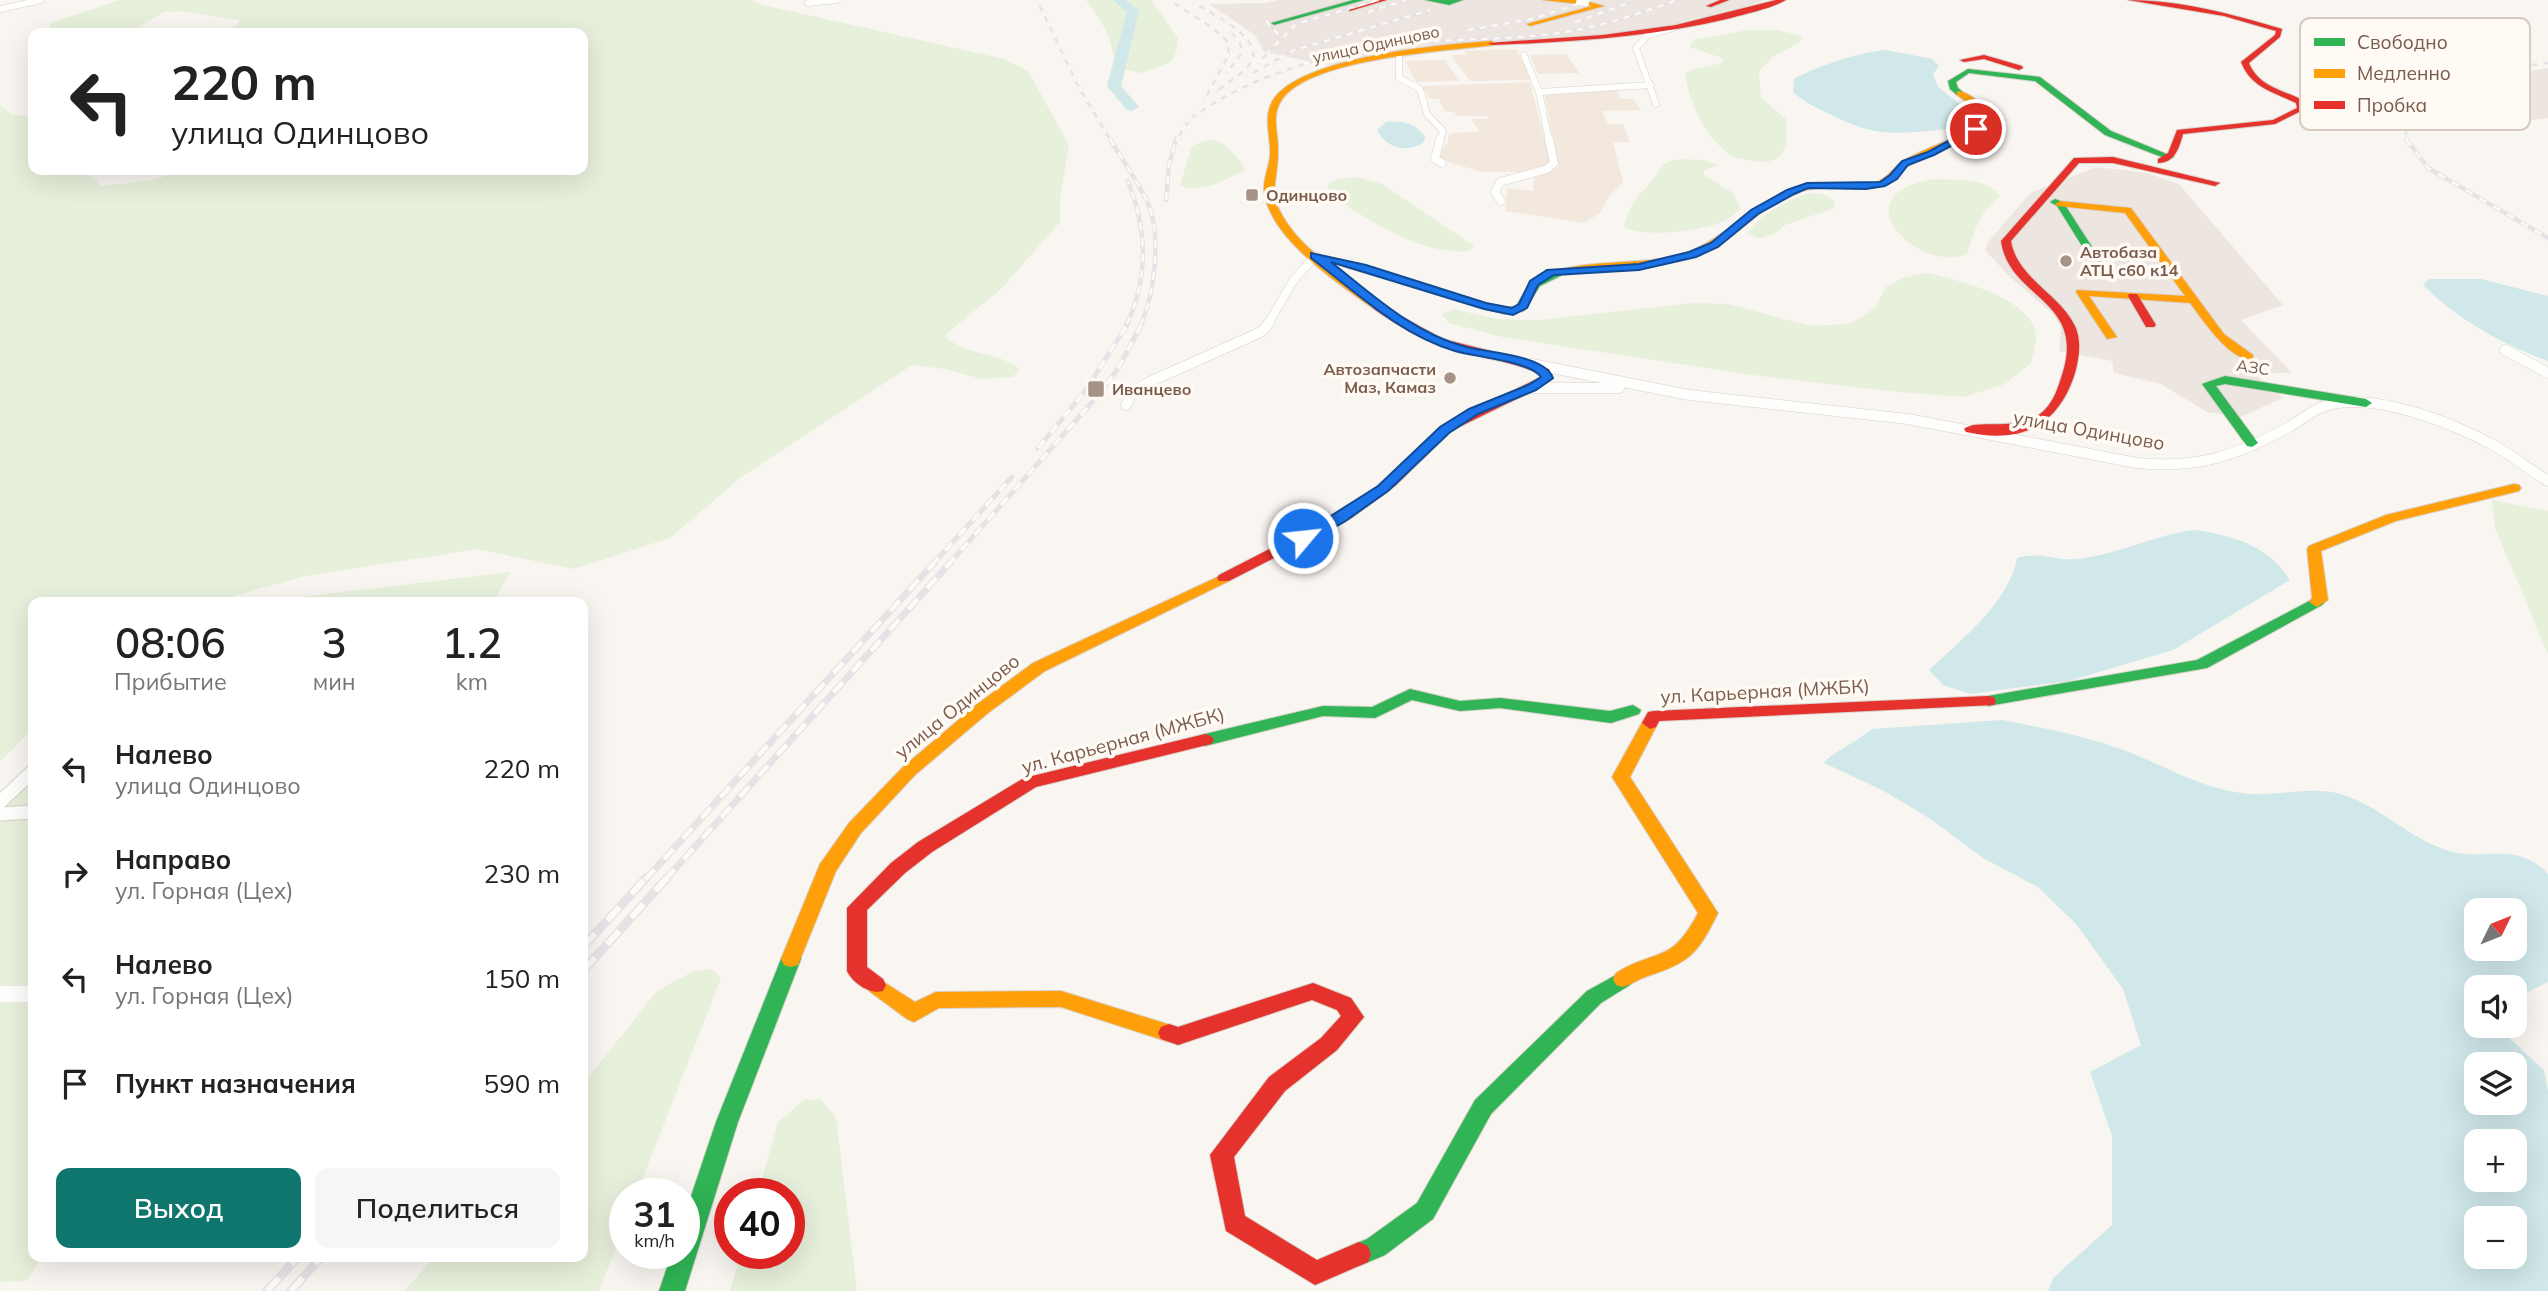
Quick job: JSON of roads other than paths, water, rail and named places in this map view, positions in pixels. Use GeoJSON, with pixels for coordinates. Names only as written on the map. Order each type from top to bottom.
{"type":"FeatureCollection","features":[{"type":"Feature","properties":{"kind":"street"},"geometry":{"type":"LineString","coordinates":[[0,9],[41,0]]}},
{"type":"Feature","properties":{"kind":"street"},"geometry":{"type":"LineString","coordinates":[[808,3],[837,0]]}},
{"type":"Feature","properties":{"kind":"street"},"geometry":{"type":"LineString","coordinates":[[1274,23],[1361,0]]}},
{"type":"Feature","properties":{"kind":"street"},"geometry":{"type":"LineString","coordinates":[[1317,18],[1384,0]]}},
{"type":"Feature","properties":{"kind":"street"},"geometry":{"type":"LineString","coordinates":[[1428,0],[1448,3],[1460,0]]}},
{"type":"Feature","properties":{"kind":"street"},"geometry":{"type":"LineString","coordinates":[[1530,24],[1601,6],[1546,0]]}},
{"type":"Feature","properties":{"kind":"street"},"geometry":{"type":"LineString","coordinates":[[1709,6],[1726,0]]}},
{"type":"Feature","properties":{"kind":"street","name":"улица Одинцово"},"geometry":{"type":"LineString","coordinates":[[1783,0],[1727,18],[1673,28],[1576,40],[1462,44],[1399,54],[1314,75],[1290,86],[1275,102],[1272,118],[1275,152],[1268,192],[1270,203],[1283,226],[1315,256],[1412,330],[1436,342],[1466,351],[1689,395],[1839,410],[1970,429],[2137,463],[2171,466],[2201,463],[2252,443],[2329,405],[2367,403],[2414,414],[2459,429],[2494,445],[2548,481]]}},
{"type":"Feature","properties":{"kind":"street"},"geometry":{"type":"LineString","coordinates":[[2132,0],[2207,10],[2280,30],[2278,36],[2245,62],[2246,72],[2250,79],[2300,102]]}},
{"type":"Feature","properties":{"kind":"street"},"geometry":{"type":"LineString","coordinates":[[1656,104],[1636,48],[1647,36],[1673,28]]}},
{"type":"Feature","properties":{"kind":"street"},"geometry":{"type":"LineString","coordinates":[[1399,54],[1399,78],[1420,89],[1427,114],[1443,131],[1435,155],[1435,159],[1442,163]]}},
{"type":"Feature","properties":{"kind":"street"},"geometry":{"type":"LineString","coordinates":[[1501,201],[1495,192],[1500,182],[1541,172],[1555,163],[1539,92],[1524,55]]}},
{"type":"Feature","properties":{"kind":"street"},"geometry":{"type":"LineString","coordinates":[[1964,60],[1971,57],[2001,62],[2037,79],[2108,133],[2170,157]]}},
{"type":"Feature","properties":{"kind":"street"},"geometry":{"type":"LineString","coordinates":[[1126,405],[1132,393],[1147,383],[1269,326],[1274,312],[1300,269],[1315,256],[1513,311],[1524,306],[1534,283],[1551,272],[1664,263],[1714,245],[1754,212],[1807,186],[1866,187],[1882,184],[1894,177],[1905,163],[1936,151],[1976,129],[1984,121],[1984,111],[1954,89],[1952,81],[1962,73],[1976,71],[2037,79]]}},
{"type":"Feature","properties":{"kind":"street"},"geometry":{"type":"LineString","coordinates":[[1539,92],[1651,85]]}},
{"type":"Feature","properties":{"kind":"street"},"geometry":{"type":"LineString","coordinates":[[2129,162],[2151,163],[2166,160],[2170,157],[2180,132],[2185,130],[2275,122],[2300,110]]}},
{"type":"Feature","properties":{"kind":"street","name":"улица Одинцово"},"geometry":{"type":"LineString","coordinates":[[1970,429],[2010,430],[2034,423],[2055,410],[2074,365],[2077,347],[2071,325],[2061,311],[2030,281],[2006,250],[2006,240],[2077,160],[2092,158],[2129,162]]}},
{"type":"Feature","properties":{"kind":"street"},"geometry":{"type":"LineString","coordinates":[[2129,162],[2184,179],[2215,183]]}},
{"type":"Feature","properties":{"kind":"street"},"geometry":{"type":"LineString","coordinates":[[2041,199],[2060,204],[2127,210],[2220,336],[2249,357]]}},
{"type":"Feature","properties":{"kind":"street"},"geometry":{"type":"LineString","coordinates":[[2060,204],[2106,276]]}},
{"type":"Feature","properties":{"kind":"street"},"geometry":{"type":"LineString","coordinates":[[2111,337],[2081,292],[2195,300]]}},
{"type":"Feature","properties":{"kind":"street"},"geometry":{"type":"LineString","coordinates":[[2133,296],[2150,325]]}},
{"type":"Feature","properties":{"kind":"street"},"geometry":{"type":"LineString","coordinates":[[2505,350],[2548,373]]}},
{"type":"Feature","properties":{"kind":"street"},"geometry":{"type":"LineString","coordinates":[[1532,364],[1545,372],[1547,378],[1532,388]]}},
{"type":"Feature","properties":{"kind":"street","name":"АЗС"},"geometry":{"type":"LineString","coordinates":[[2252,443],[2208,384],[2225,380],[2367,403]]}},
{"type":"Feature","properties":{"kind":"street"},"geometry":{"type":"LineString","coordinates":[[1532,388],[1592,386],[1689,395]]}},
{"type":"Feature","properties":{"kind":"street","name":"улица Одинцово"},"geometry":{"type":"LineString","coordinates":[[672,1291],[727,1122],[827,869],[855,828],[909,771],[982,709],[1039,667],[1339,519],[1383,489],[1444,430],[1473,411],[1532,388]]}},
{"type":"Feature","properties":{"kind":"street","name":"ул. Карьерная (МЖБК)"},"geometry":{"type":"LineString","coordinates":[[1633,710],[1611,717],[1500,703],[1460,706],[1410,694],[1375,713],[1323,711],[1030,782],[925,848],[898,868],[857,908],[857,971],[914,1013],[936,1000],[1061,999],[1178,1036],[1313,991],[1343,1004],[1353,1017],[1329,1044],[1277,1084],[1222,1155],[1234,1223],[1315,1273],[1376,1247],[1425,1211],[1483,1107],[1594,997],[1632,973],[1670,962],[1696,937],[1707,913],[1621,777],[1654,716],[1998,701],[2201,664],[2320,600],[2314,549],[2391,518],[2514,488]]}},
{"type":"Feature","properties":{"kind":"street"},"geometry":{"type":"LineString","coordinates":[[0,802],[28,776]]}},
{"type":"Feature","properties":{"kind":"street"},"geometry":{"type":"LineString","coordinates":[[0,814],[28,812]]}},
{"type":"Feature","properties":{"kind":"street"},"geometry":{"type":"LineString","coordinates":[[0,994],[28,994]]}},
{"type":"Feature","properties":{"kind":"water"},"geometry":{"type":"Polygon","coordinates":[[[1886,50],[1932,59],[1939,66],[1933,74],[1938,87],[1965,108],[1966,117],[1958,124],[1944,129],[1899,133],[1877,131],[1829,114],[1793,92],[1794,79],[1803,74],[1852,57],[1886,50]]]}},
{"type":"Feature","properties":{"kind":"water"},"geometry":{"type":"Polygon","coordinates":[[[1386,122],[1403,122],[1413,126],[1425,137],[1424,142],[1411,148],[1391,145],[1377,130],[1386,122]]]}},
{"type":"Feature","properties":{"kind":"water"},"geometry":{"type":"Polygon","coordinates":[[[2429,279],[2481,279],[2548,296],[2548,361],[2498,339],[2466,320],[2423,285],[2429,279]]]}},
{"type":"Feature","properties":{"kind":"water"},"geometry":{"type":"Polygon","coordinates":[[[2194,530],[2249,544],[2272,559],[2290,580],[2173,650],[2069,681],[1970,694],[1943,685],[1929,670],[1982,620],[1994,605],[2012,575],[2017,558],[2034,555],[2069,559],[2092,557],[2194,530]]]}},
{"type":"Feature","properties":{"kind":"water"},"geometry":{"type":"Polygon","coordinates":[[[2002,720],[2111,746],[2226,790],[2253,794],[2317,791],[2341,794],[2369,806],[2435,846],[2463,854],[2512,855],[2536,864],[2548,874],[2548,982],[2527,993],[2527,975],[2464,975],[2464,1038],[2509,1038],[2524,1052],[2464,1052],[2464,1115],[2527,1115],[2527,1054],[2544,1070],[2548,1091],[2548,1291],[2048,1291],[2053,1278],[2112,1225],[2112,1136],[2090,1072],[2141,1045],[2123,989],[2077,925],[2038,887],[1983,858],[1929,818],[1884,791],[1824,763],[1872,729],[2002,720]]]}},
{"type":"Feature","properties":{"kind":"waterway"},"geometry":{"type":"LineString","coordinates":[[1119,0],[1133,11],[1114,86],[1132,107]]}},
{"type":"Feature","properties":{"kind":"railway"},"geometry":{"type":"LineString","coordinates":[[1037,0],[1078,86],[1111,141]]}},
{"type":"Feature","properties":{"kind":"railway"},"geometry":{"type":"LineString","coordinates":[[1169,0],[1213,28],[1229,43],[1228,56],[1204,101]]}},
{"type":"Feature","properties":{"kind":"railway"},"geometry":{"type":"LineString","coordinates":[[1258,63],[1296,24],[1378,0]]}},
{"type":"Feature","properties":{"kind":"railway"},"geometry":{"type":"LineString","coordinates":[[1368,12],[1406,0]]}},
{"type":"Feature","properties":{"kind":"railway"},"geometry":{"type":"LineString","coordinates":[[1468,30],[1532,19],[1590,0]]}},
{"type":"Feature","properties":{"kind":"railway"},"geometry":{"type":"LineString","coordinates":[[1190,119],[1244,87],[1308,63],[1375,48],[1408,44],[1559,33],[1604,24],[1677,0]]}},
{"type":"Feature","properties":{"kind":"railway"},"geometry":{"type":"LineString","coordinates":[[1194,3],[1231,25],[1253,49],[1253,57],[1247,67],[1217,91]]}},
{"type":"Feature","properties":{"kind":"railway"},"geometry":{"type":"LineString","coordinates":[[1575,22],[1629,3]]}},
{"type":"Feature","properties":{"kind":"railway"},"geometry":{"type":"LineString","coordinates":[[1248,76],[1292,51],[1430,10]]}},
{"type":"Feature","properties":{"kind":"railway"},"geometry":{"type":"LineString","coordinates":[[1266,21],[1278,34],[1279,40]]}},
{"type":"Feature","properties":{"kind":"railway"},"geometry":{"type":"LineString","coordinates":[[1227,73],[1242,53],[1240,43],[1231,32]]}},
{"type":"Feature","properties":{"kind":"railway"},"geometry":{"type":"LineString","coordinates":[[2530,66],[2548,63]]}},
{"type":"Feature","properties":{"kind":"railway"},"geometry":{"type":"LineString","coordinates":[[1190,119],[1192,116]]}},
{"type":"Feature","properties":{"kind":"railway"},"geometry":{"type":"LineString","coordinates":[[1176,141],[1190,119]]}},
{"type":"Feature","properties":{"kind":"railway"},"geometry":{"type":"LineString","coordinates":[[1186,122],[1190,119]]}},
{"type":"Feature","properties":{"kind":"railway"},"geometry":{"type":"LineString","coordinates":[[2407,140],[2408,130]]}},
{"type":"Feature","properties":{"kind":"railway"},"geometry":{"type":"LineString","coordinates":[[1110,139],[1134,177],[1152,214],[1155,262],[1150,296],[1141,324]]}},
{"type":"Feature","properties":{"kind":"railway"},"geometry":{"type":"LineString","coordinates":[[1166,200],[1169,165],[1176,139]]}},
{"type":"Feature","properties":{"kind":"railway"},"geometry":{"type":"LineString","coordinates":[[2407,140],[2428,168],[2548,238]]}},
{"type":"Feature","properties":{"kind":"railway"},"geometry":{"type":"LineString","coordinates":[[1127,324],[1139,288],[1143,253],[1139,217],[1128,181]]}},
{"type":"Feature","properties":{"kind":"railway"},"geometry":{"type":"LineString","coordinates":[[1038,448],[1086,390],[1128,323]]}},
{"type":"Feature","properties":{"kind":"railway"},"geometry":{"type":"LineString","coordinates":[[948,565],[1102,391],[1119,367],[1142,323]]}},
{"type":"Feature","properties":{"kind":"railway"},"geometry":{"type":"LineString","coordinates":[[932,565],[1012,477]]}},
{"type":"Feature","properties":{"kind":"railway"},"geometry":{"type":"LineString","coordinates":[[645,880],[934,563]]}},
{"type":"Feature","properties":{"kind":"railway"},"geometry":{"type":"LineString","coordinates":[[665,880],[950,563]]}},
{"type":"Feature","properties":{"kind":"railway"},"geometry":{"type":"LineString","coordinates":[[588,942],[646,878]]}},
{"type":"Feature","properties":{"kind":"railway"},"geometry":{"type":"LineString","coordinates":[[588,965],[667,878]]}},
{"type":"Feature","properties":{"kind":"railway"},"geometry":{"type":"LineString","coordinates":[[267,1291],[294,1262]]}},
{"type":"Feature","properties":{"kind":"railway"},"geometry":{"type":"LineString","coordinates":[[291,1291],[317,1262]]}},
{"type":"Feature","properties":{"kind":"place","name":"Одинцово"},"geometry":{"type":"Point","coordinates":[1252,195]}},
{"type":"Feature","properties":{"kind":"place","name":"Автобаза АТЦ с60 к14"},"geometry":{"type":"Point","coordinates":[2066,261]}},
{"type":"Feature","properties":{"kind":"place","name":"Автозапчасти Маз, Камаз"},"geometry":{"type":"Point","coordinates":[1450,378]}},
{"type":"Feature","properties":{"kind":"place","name":"Иванцево"},"geometry":{"type":"Point","coordinates":[1096,389]}}]}
